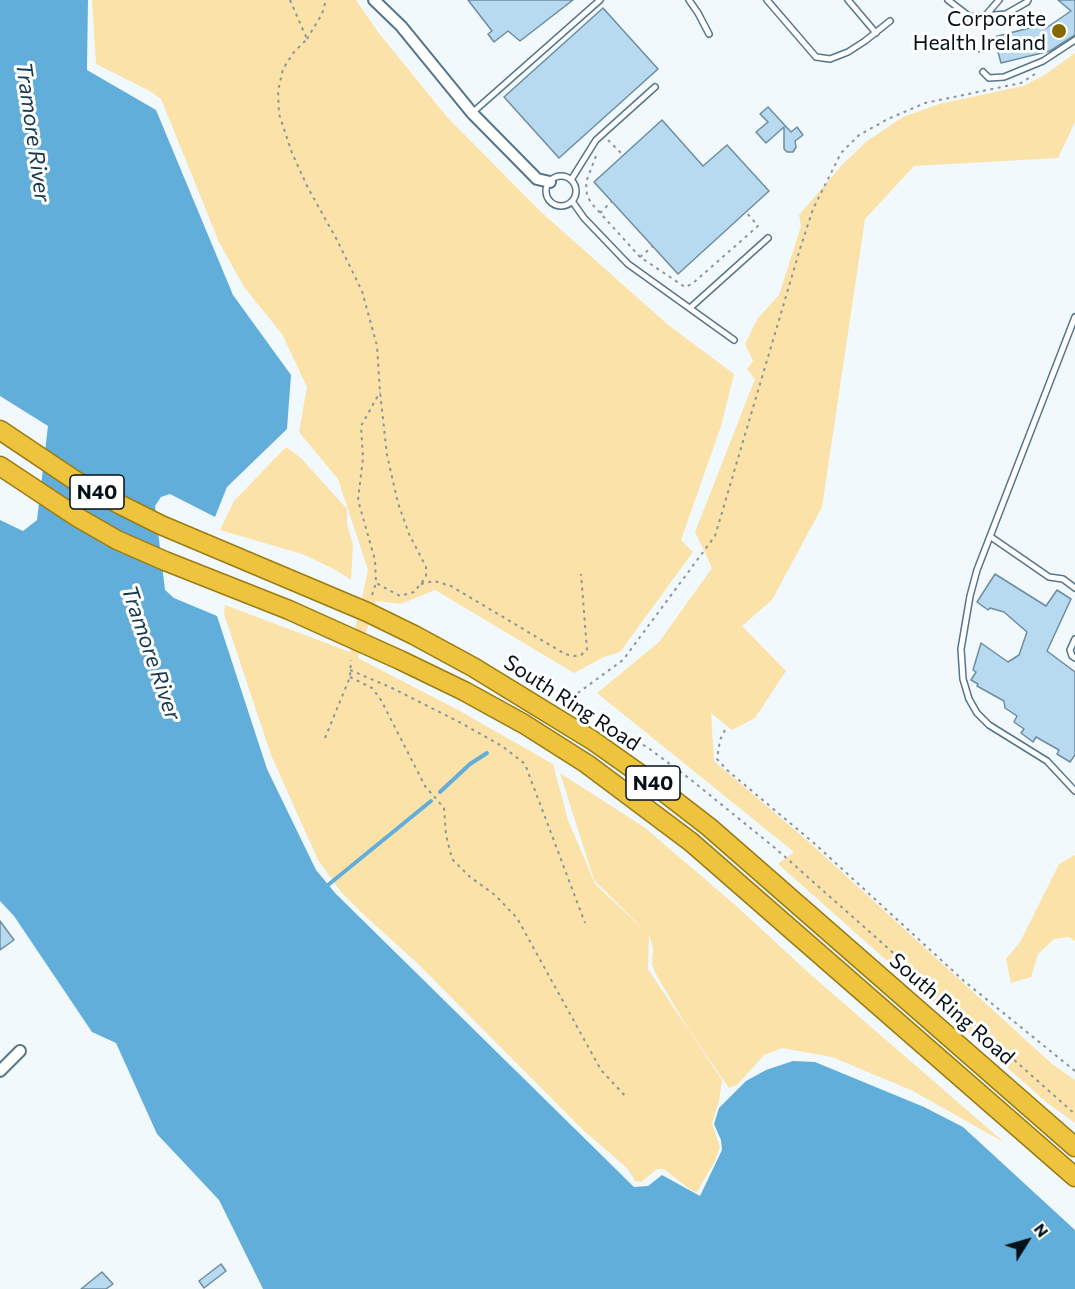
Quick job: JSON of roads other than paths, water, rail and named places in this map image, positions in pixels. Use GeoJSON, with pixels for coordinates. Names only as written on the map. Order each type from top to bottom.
{"type":"FeatureCollection","features":[{"type":"Feature","properties":{"kind":"highway","name":"South Ring Road"},"geometry":{"type":"LineString","coordinates":[[0,429],[76,481],[161,525],[322,592],[414,635],[473,667],[592,740],[709,827],[1075,1147]]}},
{"type":"Feature","properties":{"kind":"highway"},"geometry":{"type":"LineString","coordinates":[[0,466],[38,498]]}},
{"type":"Feature","properties":{"kind":"highway"},"geometry":{"type":"LineString","coordinates":[[0,480],[38,498]]}},
{"type":"Feature","properties":{"kind":"highway","name":"South Ring Road"},"geometry":{"type":"LineString","coordinates":[[38,498],[117,540],[289,610],[464,691],[524,724],[586,764],[691,842],[1075,1177]]}},
{"type":"Feature","properties":{"kind":"street"},"geometry":{"type":"LineString","coordinates":[[374,0],[401,26],[472,113],[537,179],[549,182]]}},
{"type":"Feature","properties":{"kind":"street"},"geometry":{"type":"LineString","coordinates":[[0,1071],[20,1051]]}},
{"type":"Feature","properties":{"kind":"lane"},"geometry":{"type":"LineString","coordinates":[[472,113],[600,0]]}},
{"type":"Feature","properties":{"kind":"lane"},"geometry":{"type":"LineString","coordinates":[[689,0],[709,34]]}},
{"type":"Feature","properties":{"kind":"lane"},"geometry":{"type":"LineString","coordinates":[[767,0],[816,57],[830,59],[848,52],[890,21]]}},
{"type":"Feature","properties":{"kind":"lane"},"geometry":{"type":"LineString","coordinates":[[848,0],[876,33]]}},
{"type":"Feature","properties":{"kind":"lane"},"geometry":{"type":"LineString","coordinates":[[948,0],[970,17],[1006,15],[1028,0]]}},
{"type":"Feature","properties":{"kind":"lane"},"geometry":{"type":"LineString","coordinates":[[986,15],[999,0]]}},
{"type":"Feature","properties":{"kind":"lane"},"geometry":{"type":"LineString","coordinates":[[983,72],[989,78],[1004,77],[1043,61],[1075,40]]}},
{"type":"Feature","properties":{"kind":"lane"},"geometry":{"type":"LineString","coordinates":[[571,180],[596,140],[655,87]]}},
{"type":"Feature","properties":{"kind":"lane"},"geometry":{"type":"LineString","coordinates":[[562,176],[571,180],[576,188],[572,201],[564,206],[550,201],[547,192],[549,182],[562,176]]}},
{"type":"Feature","properties":{"kind":"lane"},"geometry":{"type":"LineString","coordinates":[[572,201],[584,218],[628,264],[734,340]]}},
{"type":"Feature","properties":{"kind":"lane"},"geometry":{"type":"LineString","coordinates":[[690,308],[768,238]]}},
{"type":"Feature","properties":{"kind":"lane"},"geometry":{"type":"LineString","coordinates":[[1075,317],[978,570],[970,596],[962,641],[963,679],[969,699],[982,719],[1047,761],[1075,791]]}},
{"type":"Feature","properties":{"kind":"lane"},"geometry":{"type":"LineString","coordinates":[[991,537],[1049,577],[1063,579],[1075,588]]}},
{"type":"Feature","properties":{"kind":"lane"},"geometry":{"type":"LineString","coordinates":[[1075,639],[1070,650],[1075,658]]}},
{"type":"Feature","properties":{"kind":"water","name":"Tramore River"},"geometry":{"type":"Polygon","coordinates":[[[0,0],[88,0],[87,70],[156,110],[233,295],[291,375],[287,429],[227,487],[215,517],[170,494],[161,497],[155,506],[165,590],[174,598],[217,616],[267,769],[316,870],[336,894],[634,1187],[648,1186],[662,1175],[700,1196],[722,1150],[721,1140],[714,1124],[719,1108],[746,1081],[766,1070],[793,1061],[815,1062],[924,1107],[963,1127],[1075,1230],[1075,1289],[263,1289],[219,1200],[157,1134],[116,1043],[92,1032],[14,916],[0,901],[0,520],[23,531],[37,520],[48,426],[0,396],[0,0]]]}},
{"type":"Feature","properties":{"kind":"waterway"},"geometry":{"type":"LineString","coordinates":[[440,792],[470,764],[487,753]]}},
{"type":"Feature","properties":{"kind":"waterway"},"geometry":{"type":"LineString","coordinates":[[328,885],[431,801]]}},
{"type":"Feature","properties":{"kind":"place","name":"Corporate Health Ireland"},"geometry":{"type":"Point","coordinates":[1059,31]}}]}
